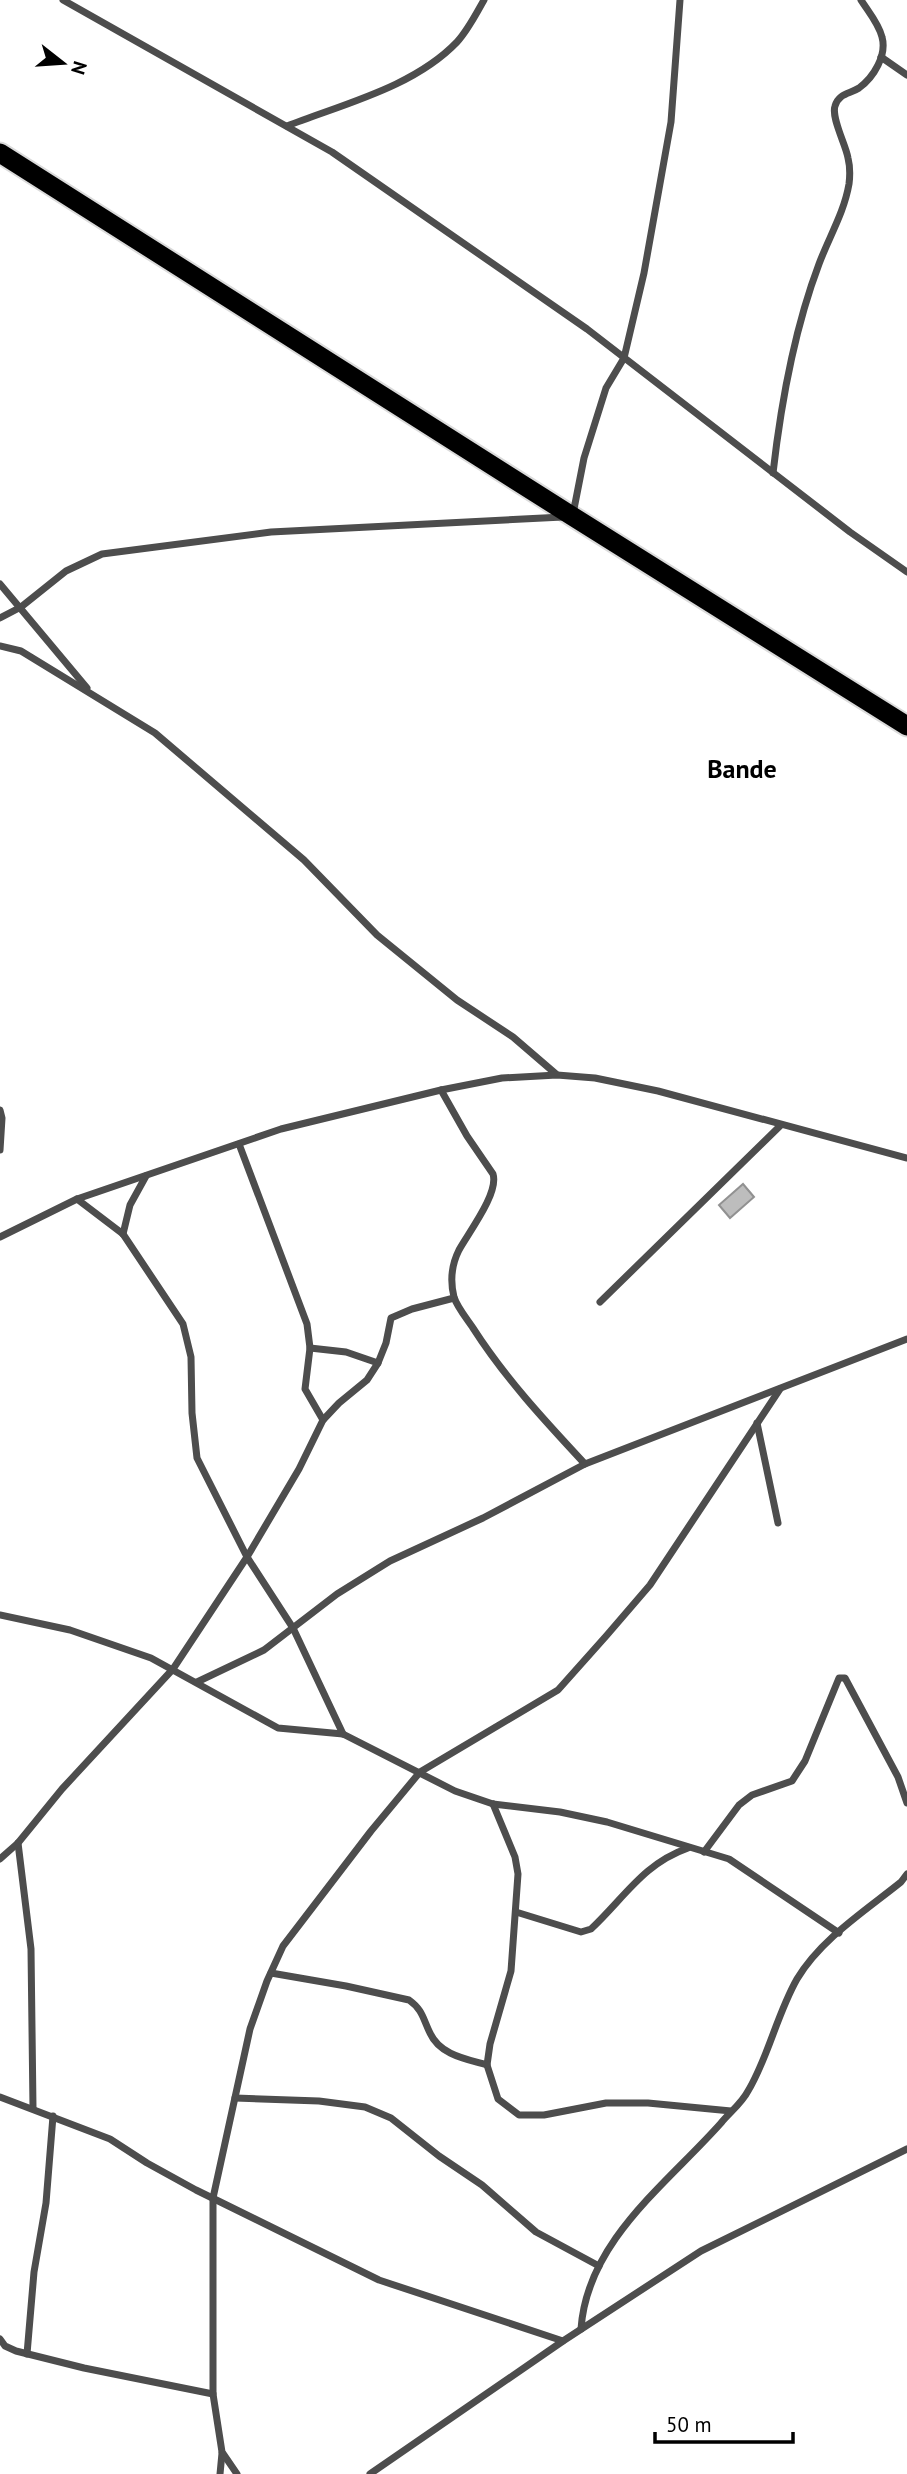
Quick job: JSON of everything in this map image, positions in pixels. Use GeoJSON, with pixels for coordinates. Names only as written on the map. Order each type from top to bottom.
{"type":"FeatureCollection","features":[{"type":"Feature","properties":{"kind":"highway"},"geometry":{"type":"LineString","coordinates":[[0,153],[907,726]]}},
{"type":"Feature","properties":{"kind":"street"},"geometry":{"type":"LineString","coordinates":[[63,0],[76,4],[332,152],[587,329],[849,531],[907,572]]}},
{"type":"Feature","properties":{"kind":"street"},"geometry":{"type":"LineString","coordinates":[[287,126],[394,85],[438,60],[459,40],[484,0]]}},
{"type":"Feature","properties":{"kind":"street"},"geometry":{"type":"LineString","coordinates":[[0,618],[21,607],[66,571],[102,554],[271,532],[572,516],[584,458],[606,388],[624,358],[644,273],[671,122],[680,0]]}},
{"type":"Feature","properties":{"kind":"street"},"geometry":{"type":"LineString","coordinates":[[773,472],[778,430],[798,335],[819,265],[844,206],[850,181],[849,159],[835,116],[835,106],[843,94],[858,89],[875,72],[881,57],[883,37],[861,0]]}},
{"type":"Feature","properties":{"kind":"street"},"geometry":{"type":"LineString","coordinates":[[881,57],[907,75]]}},
{"type":"Feature","properties":{"kind":"street"},"geometry":{"type":"LineString","coordinates":[[0,584],[92,694]]}},
{"type":"Feature","properties":{"kind":"street"},"geometry":{"type":"LineString","coordinates":[[0,646],[21,651],[155,733],[304,860],[377,935],[457,1000],[513,1037],[557,1075]]}},
{"type":"Feature","properties":{"kind":"street"},"geometry":{"type":"LineString","coordinates":[[0,1237],[78,1199],[281,1129],[502,1078],[557,1075],[595,1077],[659,1091],[907,1158]]}},
{"type":"Feature","properties":{"kind":"street"},"geometry":{"type":"LineString","coordinates":[[441,1090],[495,1181],[491,1194],[457,1254],[451,1272],[454,1298],[492,1358],[532,1407],[585,1464]]}},
{"type":"Feature","properties":{"kind":"street"},"geometry":{"type":"LineString","coordinates":[[0,1150],[1,1115]]}},
{"type":"Feature","properties":{"kind":"street"},"geometry":{"type":"LineString","coordinates":[[600,1301],[781,1125]]}},
{"type":"Feature","properties":{"kind":"street"},"geometry":{"type":"LineString","coordinates":[[239,1144],[307,1324],[310,1348],[306,1389],[323,1420]]}},
{"type":"Feature","properties":{"kind":"street"},"geometry":{"type":"LineString","coordinates":[[123,1234],[130,1205],[146,1176]]}},
{"type":"Feature","properties":{"kind":"street"},"geometry":{"type":"LineString","coordinates":[[78,1199],[123,1234],[183,1324],[191,1357],[192,1413],[197,1458],[247,1557],[293,1628],[343,1734]]}},
{"type":"Feature","properties":{"kind":"street"},"geometry":{"type":"LineString","coordinates":[[0,1859],[18,1843],[62,1789],[173,1669],[247,1557],[299,1469],[323,1420],[367,1380],[378,1363],[391,1318],[412,1309],[454,1298]]}},
{"type":"Feature","properties":{"kind":"street"},"geometry":{"type":"LineString","coordinates":[[197,1682],[264,1650],[337,1594],[390,1561],[483,1518],[585,1464],[907,1339]]}},
{"type":"Feature","properties":{"kind":"street"},"geometry":{"type":"LineString","coordinates":[[310,1348],[346,1352],[378,1363]]}},
{"type":"Feature","properties":{"kind":"street"},"geometry":{"type":"LineString","coordinates":[[220,2474],[222,2452],[213,2394],[213,2198],[250,2029],[283,1946],[372,1830],[421,1772],[558,1690],[650,1586],[780,1389]]}},
{"type":"Feature","properties":{"kind":"street"},"geometry":{"type":"LineString","coordinates":[[757,1423],[779,1523]]}},
{"type":"Feature","properties":{"kind":"street"},"geometry":{"type":"LineString","coordinates":[[0,1615],[70,1630],[151,1658],[278,1728],[343,1734],[455,1791],[493,1804],[560,1812],[607,1822],[729,1859],[839,1933]]}},
{"type":"Feature","properties":{"kind":"street"},"geometry":{"type":"LineString","coordinates":[[704,1852],[739,1805],[752,1796],[792,1781],[805,1761],[839,1678],[845,1678],[855,1696],[898,1777],[907,1803]]}},
{"type":"Feature","properties":{"kind":"street"},"geometry":{"type":"LineString","coordinates":[[493,1804],[518,1874],[511,1971],[490,2044],[487,2065],[498,2099],[519,2115],[544,2115],[606,2103],[648,2103],[731,2110]]}},
{"type":"Feature","properties":{"kind":"street"},"geometry":{"type":"LineString","coordinates":[[18,1843],[31,1949],[33,2108]]}},
{"type":"Feature","properties":{"kind":"street"},"geometry":{"type":"LineString","coordinates":[[516,1912],[580,1932],[592,1929],[645,1871],[668,1855],[689,1847]]}},
{"type":"Feature","properties":{"kind":"street"},"geometry":{"type":"LineString","coordinates":[[580,2329],[582,2310],[599,2266],[626,2224],[748,2093],[796,1981],[808,1962],[907,1874]]}},
{"type":"Feature","properties":{"kind":"street"},"geometry":{"type":"LineString","coordinates":[[271,1973],[409,2000],[424,2016],[430,2034],[440,2047],[453,2055],[487,2065]]}},
{"type":"Feature","properties":{"kind":"street"},"geometry":{"type":"LineString","coordinates":[[0,2097],[110,2139],[147,2164],[379,2280],[562,2341]]}},
{"type":"Feature","properties":{"kind":"street"},"geometry":{"type":"LineString","coordinates":[[235,2098],[342,2104],[365,2107],[391,2118],[439,2156],[482,2185],[536,2232],[599,2266]]}},
{"type":"Feature","properties":{"kind":"street"},"geometry":{"type":"LineString","coordinates":[[27,2354],[34,2273],[46,2203],[53,2116]]}},
{"type":"Feature","properties":{"kind":"street"},"geometry":{"type":"LineString","coordinates":[[370,2474],[562,2341],[701,2252],[907,2149]]}},
{"type":"Feature","properties":{"kind":"street"},"geometry":{"type":"LineString","coordinates":[[0,2339],[5,2346],[27,2354],[213,2394]]}},
{"type":"Feature","properties":{"kind":"street"},"geometry":{"type":"LineString","coordinates":[[222,2452],[237,2474]]}},
{"type":"Feature","properties":{"kind":"building"},"geometry":{"type":"Polygon","coordinates":[[[743,1184],[754,1197],[730,1218],[719,1205],[743,1184]]]}},
{"type":"Feature","properties":{"kind":"district","name":"Bande"},"geometry":{"type":"Point","coordinates":[742,768]}}]}
